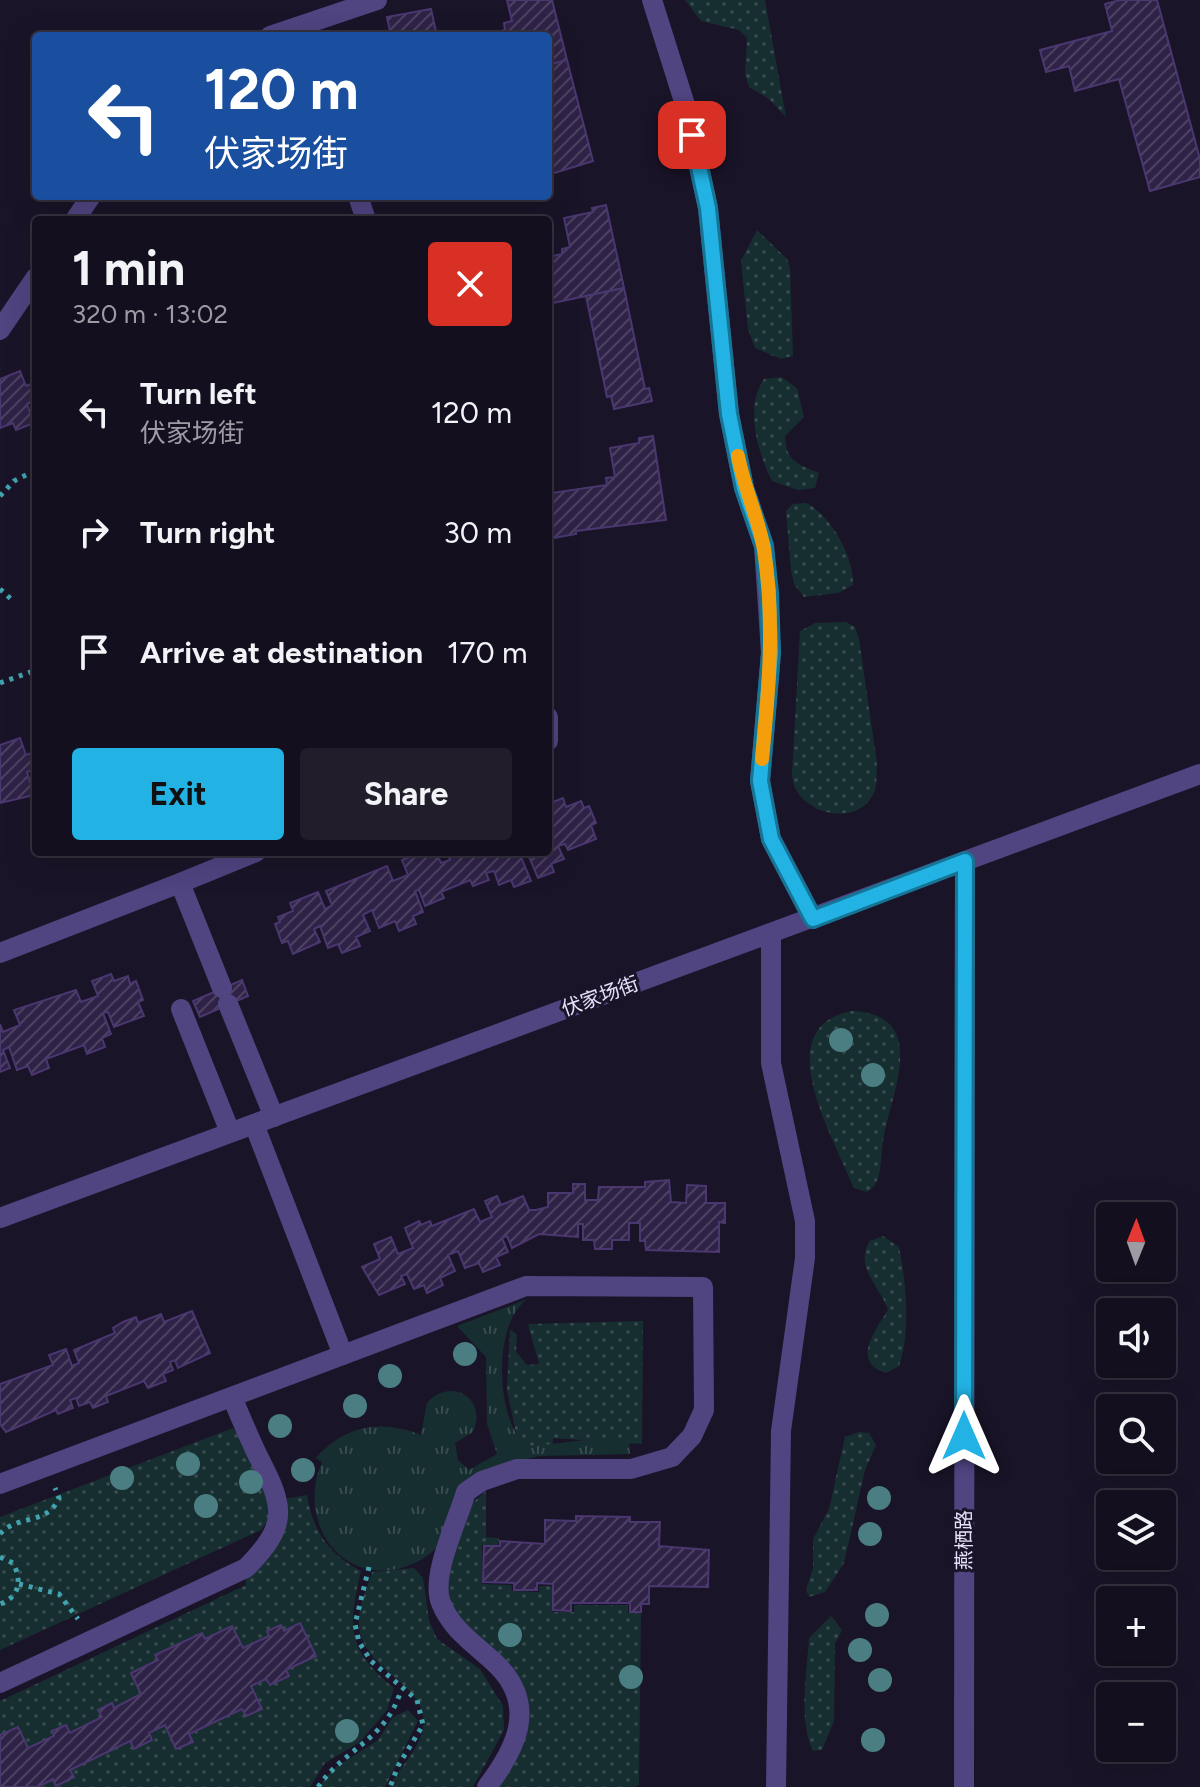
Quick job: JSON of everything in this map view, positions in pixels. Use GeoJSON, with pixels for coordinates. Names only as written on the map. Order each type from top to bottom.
{"type":"FeatureCollection","features":[{"type":"Feature","properties":{"kind":"street"},"geometry":{"type":"LineString","coordinates":[[307,30],[377,0]]}},
{"type":"Feature","properties":{"kind":"street"},"geometry":{"type":"LineString","coordinates":[[652,0],[687,111],[708,208],[729,414],[744,488],[764,546],[771,653],[760,781],[765,810],[771,839],[813,919]]}},
{"type":"Feature","properties":{"kind":"street"},"geometry":{"type":"LineString","coordinates":[[0,330],[32,283]]}},
{"type":"Feature","properties":{"kind":"street","name":"伏家场街"},"geometry":{"type":"LineString","coordinates":[[0,1218],[1200,774]]}},
{"type":"Feature","properties":{"kind":"street"},"geometry":{"type":"LineString","coordinates":[[0,953],[246,856]]}},
{"type":"Feature","properties":{"kind":"street","name":"燕栖路"},"geometry":{"type":"LineString","coordinates":[[964,1787],[965,861]]}},
{"type":"Feature","properties":{"kind":"street"},"geometry":{"type":"LineString","coordinates":[[180,883],[225,996],[343,1355]]}},
{"type":"Feature","properties":{"kind":"street"},"geometry":{"type":"LineString","coordinates":[[771,934],[771,1063],[805,1221],[805,1258],[781,1431],[776,1787]]}},
{"type":"Feature","properties":{"kind":"street"},"geometry":{"type":"LineString","coordinates":[[181,1009],[230,1132]]}},
{"type":"Feature","properties":{"kind":"street"},"geometry":{"type":"LineString","coordinates":[[0,1484],[526,1286],[703,1287],[704,1410],[692,1436],[672,1457],[631,1469],[517,1469],[482,1481],[466,1492],[455,1529],[443,1554],[440,1602],[463,1636],[500,1668],[517,1695],[520,1718],[514,1750],[487,1787]]}},
{"type":"Feature","properties":{"kind":"street"},"geometry":{"type":"LineString","coordinates":[[0,1683],[246,1568],[270,1544],[280,1519],[277,1489],[232,1397]]}},
{"type":"Feature","properties":{"kind":"path"},"geometry":{"type":"LineString","coordinates":[[0,496],[14,481],[32,472]]}},
{"type":"Feature","properties":{"kind":"path"},"geometry":{"type":"LineString","coordinates":[[0,589],[11,599]]}},
{"type":"Feature","properties":{"kind":"path"},"geometry":{"type":"LineString","coordinates":[[0,683],[32,671]]}},
{"type":"Feature","properties":{"kind":"path"},"geometry":{"type":"LineString","coordinates":[[0,1534],[5,1529],[45,1517],[54,1508],[59,1498],[47,1467]]}},
{"type":"Feature","properties":{"kind":"path"},"geometry":{"type":"LineString","coordinates":[[0,1557],[13,1563],[19,1584],[14,1596],[0,1604]]}},
{"type":"Feature","properties":{"kind":"path"},"geometry":{"type":"LineString","coordinates":[[369,1567],[355,1624],[359,1642],[371,1661],[401,1690],[417,1700],[423,1725],[398,1766],[390,1787]]}},
{"type":"Feature","properties":{"kind":"path"},"geometry":{"type":"LineString","coordinates":[[19,1584],[59,1594],[90,1641]]}},
{"type":"Feature","properties":{"kind":"path"},"geometry":{"type":"LineString","coordinates":[[318,1787],[333,1765],[373,1739],[396,1706],[401,1690]]}},
{"type":"Feature","properties":{"kind":"green space"},"geometry":{"type":"Polygon","coordinates":[[[685,0],[765,0],[786,117],[769,99],[749,87],[745,74],[747,38],[739,30],[701,21],[685,0]]]}},
{"type":"Feature","properties":{"kind":"green space"},"geometry":{"type":"Polygon","coordinates":[[[757,230],[787,259],[790,268],[793,356],[781,359],[755,348],[748,329],[741,261],[757,230]]]}},
{"type":"Feature","properties":{"kind":"green space"},"geometry":{"type":"Polygon","coordinates":[[[781,377],[797,388],[804,417],[785,436],[786,445],[794,461],[819,473],[815,488],[798,490],[772,481],[762,457],[754,416],[758,390],[764,379],[781,377]]]}},
{"type":"Feature","properties":{"kind":"green space"},"geometry":{"type":"Polygon","coordinates":[[[806,503],[832,527],[850,562],[853,585],[838,593],[804,597],[794,584],[786,511],[793,504],[806,503]]]}},
{"type":"Feature","properties":{"kind":"green space"},"geometry":{"type":"Polygon","coordinates":[[[846,622],[855,627],[859,639],[877,763],[876,788],[864,806],[838,814],[812,806],[801,797],[794,786],[792,773],[800,631],[815,623],[846,622]]]}},
{"type":"Feature","properties":{"kind":"green space"},"geometry":{"type":"Polygon","coordinates":[[[852,1011],[877,1016],[892,1026],[899,1041],[900,1060],[880,1170],[876,1183],[867,1192],[854,1188],[831,1137],[813,1084],[810,1059],[814,1038],[827,1021],[852,1011]]]}},
{"type":"Feature","properties":{"kind":"green space"},"geometry":{"type":"Polygon","coordinates":[[[883,1236],[899,1247],[906,1307],[903,1353],[899,1366],[886,1373],[869,1361],[869,1344],[888,1310],[870,1277],[865,1260],[870,1241],[883,1236]]]}},
{"type":"Feature","properties":{"kind":"green space"},"geometry":{"type":"Polygon","coordinates":[[[528,1299],[516,1311],[503,1349],[504,1395],[516,1434],[527,1447],[602,1438],[629,1440],[630,1454],[539,1456],[493,1467],[450,1532],[417,1562],[392,1570],[370,1569],[350,1562],[334,1549],[322,1531],[315,1510],[315,1486],[322,1462],[316,1458],[339,1438],[364,1428],[392,1427],[421,1435],[427,1403],[436,1395],[446,1392],[465,1395],[476,1410],[473,1432],[455,1443],[458,1460],[469,1470],[497,1454],[487,1424],[486,1357],[457,1326],[528,1299]]]}},
{"type":"Feature","properties":{"kind":"green space"},"geometry":{"type":"Polygon","coordinates":[[[643,1321],[642,1444],[553,1438],[552,1454],[519,1447],[507,1390],[510,1329],[517,1335],[516,1352],[527,1365],[539,1364],[528,1324],[643,1321]]]}},
{"type":"Feature","properties":{"kind":"green space"},"geometry":{"type":"Polygon","coordinates":[[[233,1428],[253,1458],[267,1494],[271,1517],[261,1530],[0,1650],[0,1517],[233,1428]]]}},
{"type":"Feature","properties":{"kind":"green space"},"geometry":{"type":"Polygon","coordinates":[[[859,1432],[869,1433],[876,1445],[865,1470],[844,1563],[825,1592],[809,1597],[806,1590],[813,1568],[813,1539],[829,1509],[845,1437],[859,1432]]]}},
{"type":"Feature","properties":{"kind":"green space"},"geometry":{"type":"Polygon","coordinates":[[[486,1491],[486,1537],[499,1538],[498,1545],[482,1545],[482,1584],[511,1585],[512,1591],[539,1592],[539,1586],[552,1586],[552,1612],[574,1612],[574,1605],[628,1605],[628,1613],[641,1613],[639,1785],[495,1787],[525,1713],[451,1611],[444,1565],[456,1517],[486,1491]]]}},
{"type":"Feature","properties":{"kind":"green space"},"geometry":{"type":"Polygon","coordinates":[[[307,1495],[313,1520],[324,1540],[339,1557],[361,1571],[354,1607],[355,1636],[367,1661],[394,1688],[387,1710],[360,1742],[325,1763],[310,1787],[0,1787],[0,1701],[246,1585],[246,1577],[284,1499],[307,1495]]]}},
{"type":"Feature","properties":{"kind":"green space"},"geometry":{"type":"Polygon","coordinates":[[[414,1568],[423,1578],[429,1620],[437,1639],[480,1669],[503,1706],[504,1730],[473,1787],[389,1787],[418,1743],[423,1728],[423,1713],[408,1689],[384,1668],[364,1643],[359,1613],[372,1572],[414,1568]]]}},
{"type":"Feature","properties":{"kind":"green space"},"geometry":{"type":"Polygon","coordinates":[[[831,1616],[842,1630],[835,1644],[834,1721],[822,1750],[813,1751],[808,1738],[805,1710],[809,1638],[831,1616]]]}},
{"type":"Feature","properties":{"kind":"green space"},"geometry":{"type":"Polygon","coordinates":[[[408,1710],[418,1721],[385,1787],[319,1787],[333,1769],[378,1740],[393,1717],[408,1710]]]}},
{"type":"Feature","properties":{"kind":"building"},"geometry":{"type":"Polygon","coordinates":[[[507,0],[552,0],[567,60],[552,64],[552,32],[497,32],[505,30],[504,23],[512,21],[507,0]]]}},
{"type":"Feature","properties":{"kind":"building"},"geometry":{"type":"Polygon","coordinates":[[[1120,0],[1157,0],[1200,159],[1200,177],[1150,191],[1119,79],[1075,91],[1069,66],[1046,72],[1040,50],[1112,31],[1105,4],[1120,0]]]}},
{"type":"Feature","properties":{"kind":"building"},"geometry":{"type":"Polygon","coordinates":[[[431,9],[436,32],[390,32],[387,17],[431,9]]]}},
{"type":"Feature","properties":{"kind":"building"},"geometry":{"type":"Polygon","coordinates":[[[567,60],[593,161],[552,174],[552,64],[567,60]]]}},
{"type":"Feature","properties":{"kind":"building"},"geometry":{"type":"Polygon","coordinates":[[[606,205],[624,288],[552,303],[552,256],[562,254],[562,249],[570,247],[564,218],[593,212],[592,208],[606,205]]]}},
{"type":"Feature","properties":{"kind":"building"},"geometry":{"type":"Polygon","coordinates":[[[624,288],[645,389],[649,388],[652,401],[614,409],[611,396],[607,397],[586,296],[624,288]]]}},
{"type":"Feature","properties":{"kind":"building"},"geometry":{"type":"Polygon","coordinates":[[[20,371],[26,386],[32,384],[32,402],[27,404],[32,424],[16,430],[13,423],[0,428],[0,379],[20,371]]]}},
{"type":"Feature","properties":{"kind":"building"},"geometry":{"type":"Polygon","coordinates":[[[653,436],[666,520],[576,531],[576,534],[552,538],[552,493],[607,485],[606,478],[615,477],[610,448],[639,443],[639,438],[653,436]]]}},
{"type":"Feature","properties":{"kind":"building"},"geometry":{"type":"Polygon","coordinates":[[[20,738],[26,755],[32,753],[32,770],[27,772],[32,795],[0,803],[0,745],[20,738]]]}},
{"type":"Feature","properties":{"kind":"building"},"geometry":{"type":"Polygon","coordinates":[[[563,798],[566,807],[581,801],[584,808],[589,806],[596,823],[591,825],[596,839],[568,850],[565,844],[558,846],[564,859],[551,864],[554,872],[538,878],[529,856],[552,856],[552,802],[563,798]]]}},
{"type":"Feature","properties":{"kind":"building"},"geometry":{"type":"Polygon","coordinates":[[[412,856],[438,856],[441,863],[450,860],[448,856],[521,856],[531,881],[514,887],[511,880],[499,885],[494,871],[486,873],[489,880],[473,886],[470,880],[441,892],[444,898],[425,906],[419,890],[415,891],[423,912],[413,916],[416,924],[399,931],[395,921],[379,928],[372,910],[363,915],[370,931],[356,937],[360,946],[342,953],[338,944],[328,948],[320,926],[314,929],[320,942],[293,954],[288,941],[282,943],[275,924],[280,922],[278,917],[293,911],[290,903],[318,892],[325,909],[332,905],[326,891],[387,866],[393,881],[408,875],[402,860],[412,856]]]}},
{"type":"Feature","properties":{"kind":"building"},"geometry":{"type":"Polygon","coordinates":[[[111,974],[114,981],[128,976],[130,984],[136,981],[143,1000],[138,1002],[144,1016],[114,1027],[108,1012],[103,1013],[111,1034],[102,1038],[105,1047],[87,1054],[84,1045],[46,1059],[49,1068],[32,1075],[28,1066],[17,1070],[9,1047],[3,1050],[10,1068],[0,1072],[0,1024],[3,1032],[20,1025],[14,1010],[76,990],[81,1002],[98,996],[92,981],[111,974]]]}},
{"type":"Feature","properties":{"kind":"building"},"geometry":{"type":"Polygon","coordinates":[[[242,980],[248,996],[200,1017],[193,1001],[242,980]]]}},
{"type":"Feature","properties":{"kind":"building"},"geometry":{"type":"Polygon","coordinates":[[[669,1180],[671,1202],[686,1203],[687,1185],[706,1186],[706,1203],[725,1203],[725,1223],[719,1222],[719,1252],[646,1250],[645,1241],[640,1241],[640,1223],[629,1223],[629,1240],[612,1240],[612,1249],[595,1249],[594,1240],[583,1240],[583,1224],[578,1224],[578,1237],[539,1234],[512,1248],[507,1236],[502,1238],[508,1252],[496,1257],[500,1265],[483,1272],[479,1263],[465,1268],[458,1251],[448,1255],[455,1271],[440,1278],[443,1285],[427,1293],[424,1285],[414,1289],[407,1274],[401,1276],[405,1284],[379,1295],[362,1267],[380,1259],[374,1244],[391,1237],[398,1254],[413,1248],[405,1228],[419,1221],[421,1225],[430,1221],[432,1226],[474,1209],[480,1222],[492,1217],[485,1201],[497,1196],[501,1205],[523,1196],[529,1210],[536,1210],[548,1207],[548,1193],[573,1193],[573,1184],[585,1184],[585,1200],[598,1200],[599,1187],[645,1187],[645,1182],[669,1180]]]}},
{"type":"Feature","properties":{"kind":"building"},"geometry":{"type":"Polygon","coordinates":[[[192,1311],[210,1353],[178,1368],[175,1360],[170,1362],[173,1370],[163,1374],[166,1381],[148,1388],[144,1381],[106,1396],[108,1402],[93,1408],[90,1402],[79,1406],[76,1398],[70,1400],[73,1408],[58,1414],[56,1410],[6,1432],[0,1424],[0,1384],[53,1365],[49,1355],[66,1349],[72,1366],[79,1363],[74,1350],[115,1333],[113,1328],[123,1322],[136,1317],[138,1323],[161,1314],[164,1322],[192,1311]]]}},
{"type":"Feature","properties":{"kind":"building"},"geometry":{"type":"Polygon","coordinates":[[[576,1516],[630,1517],[630,1522],[660,1522],[659,1546],[709,1550],[708,1587],[649,1586],[649,1604],[641,1604],[641,1612],[630,1612],[630,1603],[571,1603],[571,1611],[553,1610],[553,1584],[537,1583],[537,1590],[514,1590],[514,1583],[483,1582],[484,1546],[500,1546],[500,1541],[545,1544],[545,1520],[576,1521],[576,1516]]]}},
{"type":"Feature","properties":{"kind":"building"},"geometry":{"type":"Polygon","coordinates":[[[300,1623],[316,1656],[286,1670],[289,1676],[270,1685],[266,1679],[251,1686],[262,1709],[246,1716],[242,1709],[189,1734],[193,1742],[176,1749],[165,1725],[149,1733],[152,1740],[134,1749],[130,1741],[70,1770],[74,1777],[56,1786],[53,1779],[38,1787],[0,1787],[0,1735],[18,1727],[28,1748],[54,1736],[52,1731],[66,1725],[70,1733],[102,1717],[98,1710],[112,1703],[114,1708],[141,1694],[131,1673],[158,1660],[155,1655],[202,1633],[205,1639],[232,1626],[243,1648],[269,1636],[267,1631],[281,1625],[284,1631],[300,1623]]]}},
{"type":"Feature","properties":{"kind":"slow traffic"},"geometry":{"type":"LineString","coordinates":[[738,456],[744,488],[764,546],[769,593],[771,653],[762,759]]}},
{"type":"Feature","properties":{"kind":"route"},"geometry":{"type":"LineString","coordinates":[[692,135],[708,208],[729,414],[744,488],[764,546],[771,653],[760,781],[771,839],[813,919],[965,861],[964,1436]]}}]}
